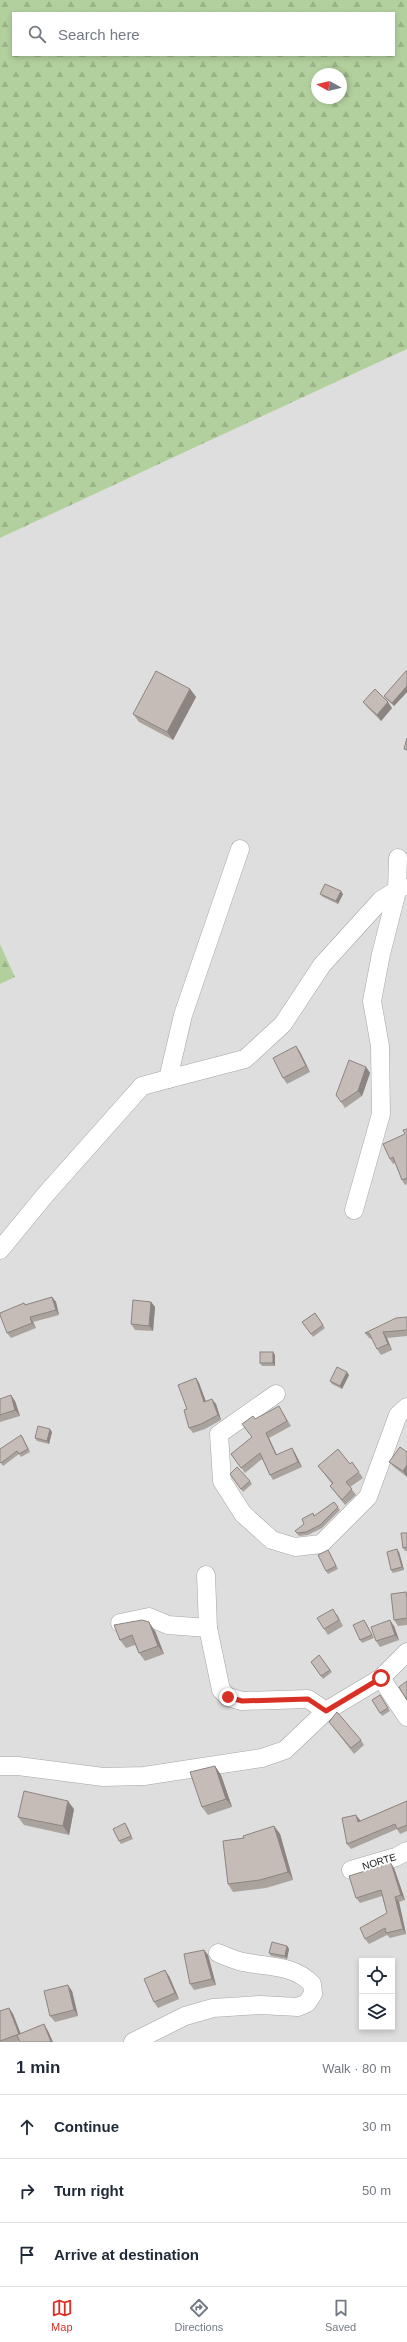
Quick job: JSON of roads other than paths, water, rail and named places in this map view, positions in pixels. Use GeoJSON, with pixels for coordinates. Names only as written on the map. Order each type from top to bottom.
{"type":"FeatureCollection","features":[{"type":"Feature","properties":{"kind":"street"},"geometry":{"type":"LineString","coordinates":[[168,1079],[183,1015],[240,849]]}},
{"type":"Feature","properties":{"kind":"street"},"geometry":{"type":"LineString","coordinates":[[354,1210],[381,1114],[380,1046],[372,1001],[381,954],[402,887],[398,858]]}},
{"type":"Feature","properties":{"kind":"street"},"geometry":{"type":"LineString","coordinates":[[0,1250],[46,1194],[142,1086],[245,1059],[283,1024],[322,965],[381,900],[402,887]]}},
{"type":"Feature","properties":{"kind":"street"},"geometry":{"type":"LineString","coordinates":[[276,1394],[219,1434],[222,1482],[243,1514],[272,1540],[294,1547],[321,1544],[368,1497],[398,1415],[407,1407]]}},
{"type":"Feature","properties":{"kind":"street"},"geometry":{"type":"LineString","coordinates":[[206,1575],[208,1628],[221,1690],[228,1697],[242,1701],[308,1699],[326,1711]]}},
{"type":"Feature","properties":{"kind":"street"},"geometry":{"type":"LineString","coordinates":[[120,1623],[149,1617],[168,1625],[208,1628]]}},
{"type":"Feature","properties":{"kind":"street"},"geometry":{"type":"LineString","coordinates":[[0,1766],[18,1766],[103,1777],[144,1776],[262,1758],[285,1750],[326,1711],[381,1678],[407,1652]]}},
{"type":"Feature","properties":{"kind":"street"},"geometry":{"type":"LineString","coordinates":[[381,1678],[407,1717]]}},
{"type":"Feature","properties":{"kind":"street","name":"NORTE"},"geometry":{"type":"LineString","coordinates":[[351,1870],[396,1857],[407,1851]]}},
{"type":"Feature","properties":{"kind":"street"},"geometry":{"type":"LineString","coordinates":[[132,2042],[185,2016],[214,2008],[260,2005],[298,2007],[307,2003],[313,1994],[312,1984],[304,1976],[292,1969],[238,1961],[218,1954]]}}]}
